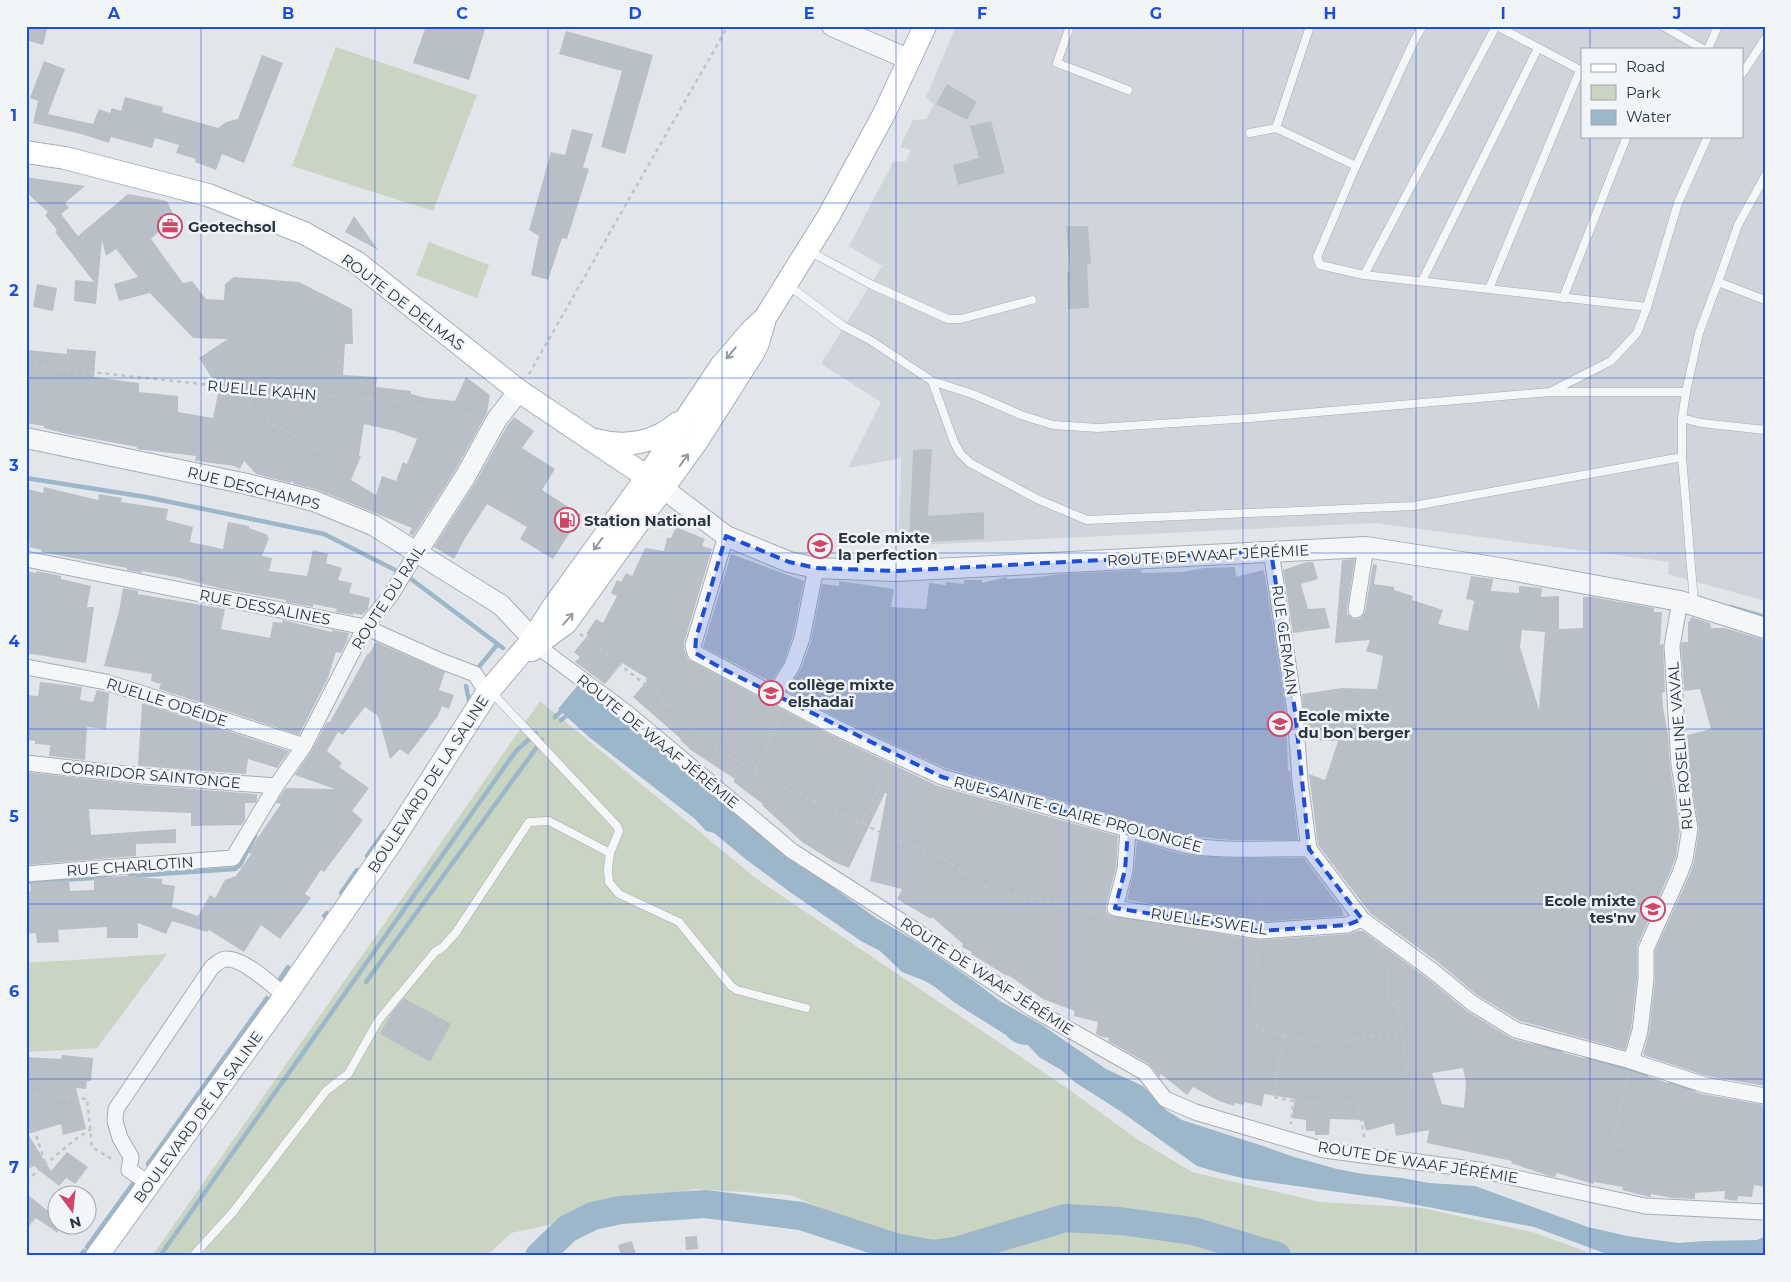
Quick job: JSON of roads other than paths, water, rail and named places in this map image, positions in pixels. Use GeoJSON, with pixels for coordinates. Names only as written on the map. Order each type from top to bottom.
{"type":"FeatureCollection","features":[{"type":"Feature","properties":{"kind":"main road","name":"BOULEVARD DE LA SALINE"},"geometry":{"type":"LineString","coordinates":[[534,642],[566,623],[656,483],[687,416],[721,366],[765,318],[787,284],[828,217],[884,114],[925,26]]}},
{"type":"Feature","properties":{"kind":"main road","name":"ROUTE DE DELMAS"},"geometry":{"type":"LineString","coordinates":[[26,152],[65,158],[208,195],[304,233],[356,262],[519,391],[656,483]]}},
{"type":"Feature","properties":{"kind":"main road","name":"BOULEVARD DE LA SALINE"},"geometry":{"type":"LineString","coordinates":[[98,1256],[286,996],[491,695],[534,642],[550,610],[656,483],[697,441],[753,353],[765,318]]}},
{"type":"Feature","properties":{"kind":"main road"},"geometry":{"type":"LineString","coordinates":[[590,438],[619,444],[649,440],[669,430],[687,416]]}},
{"type":"Feature","properties":{"kind":"main road","name":"BOULEVARD DE LA SALINE"},"geometry":{"type":"LineString","coordinates":[[115,1256],[491,695]]}},
{"type":"Feature","properties":{"kind":"street"},"geometry":{"type":"LineString","coordinates":[[832,26],[908,59]]}},
{"type":"Feature","properties":{"kind":"street","name":"ROUTE DU RAIL"},"geometry":{"type":"LineString","coordinates":[[233,858],[276,786],[304,746],[365,627],[391,595],[465,477],[497,419],[519,391]]}},
{"type":"Feature","properties":{"kind":"street","name":"RUE DESCHAMPS"},"geometry":{"type":"LineString","coordinates":[[26,438],[247,484],[314,501],[373,525],[412,560],[501,605],[534,642]]}},
{"type":"Feature","properties":{"kind":"street","name":"ROUTE DE WAAF JÉRÉMIE"},"geometry":{"type":"LineString","coordinates":[[656,483],[726,536],[788,562],[816,568],[895,571],[1366,547],[1486,566],[1687,603],[1765,628]]}},
{"type":"Feature","properties":{"kind":"street","name":"RUE SAINTE-CLAIRE PROLONGÉE"},"geometry":{"type":"LineString","coordinates":[[726,536],[693,646],[696,653],[788,703],[942,777],[1128,830],[1184,845],[1210,849],[1309,849]]}},
{"type":"Feature","properties":{"kind":"street"},"geometry":{"type":"LineString","coordinates":[[1356,610],[1366,547]]}},
{"type":"Feature","properties":{"kind":"street","name":"RUE GERMAIN"},"geometry":{"type":"LineString","coordinates":[[1271,551],[1295,711],[1300,781],[1309,849]]}},
{"type":"Feature","properties":{"kind":"street","name":"RUE DESSALINES"},"geometry":{"type":"LineString","coordinates":[[26,559],[365,627],[440,661],[475,674],[491,695]]}},
{"type":"Feature","properties":{"kind":"street"},"geometry":{"type":"LineString","coordinates":[[774,695],[792,666],[802,638],[816,568]]}},
{"type":"Feature","properties":{"kind":"street","name":"RUE ROSELINE VAVAL"},"geometry":{"type":"LineString","coordinates":[[1631,1061],[1640,1031],[1646,979],[1646,949],[1680,873],[1690,828],[1679,765],[1672,646],[1687,603]]}},
{"type":"Feature","properties":{"kind":"street","name":"ROUTE DE WAAF JÉRÉMIE"},"geometry":{"type":"LineString","coordinates":[[534,642],[626,712],[792,851],[1033,1009],[1144,1072],[1165,1099],[1195,1112],[1324,1150],[1479,1170],[1646,1206],[1765,1212]]}},
{"type":"Feature","properties":{"kind":"street","name":"RUELLE ODÉIDE"},"geometry":{"type":"LineString","coordinates":[[26,667],[106,682],[304,746]]}},
{"type":"Feature","properties":{"kind":"street","name":"CORRIDOR SAINTONGE"},"geometry":{"type":"LineString","coordinates":[[26,763],[143,776],[276,786]]}},
{"type":"Feature","properties":{"kind":"street","name":"RUELLE SWELL"},"geometry":{"type":"LineString","coordinates":[[1128,830],[1125,870],[1115,908],[1260,931],[1347,925],[1362,919]]}},
{"type":"Feature","properties":{"kind":"street"},"geometry":{"type":"LineString","coordinates":[[1309,849],[1362,919],[1472,1002],[1516,1030],[1631,1061],[1704,1085],[1765,1096]]}},
{"type":"Feature","properties":{"kind":"street","name":"RUE CHARLOTIN"},"geometry":{"type":"LineString","coordinates":[[26,874],[233,858]]}},
{"type":"Feature","properties":{"kind":"street"},"geometry":{"type":"LineString","coordinates":[[150,1184],[129,1170],[130,1157],[120,1138],[115,1121],[116,1109],[212,967],[223,960],[232,959],[248,967],[286,996]]}},
{"type":"Feature","properties":{"kind":"lane"},"geometry":{"type":"LineString","coordinates":[[1070,26],[1057,63],[1128,90]]}},
{"type":"Feature","properties":{"kind":"lane"},"geometry":{"type":"LineString","coordinates":[[1276,128],[1310,26]]}},
{"type":"Feature","properties":{"kind":"lane"},"geometry":{"type":"LineString","coordinates":[[1423,26],[1416,37],[1356,166],[1317,257],[1320,265],[1364,275],[1647,308]]}},
{"type":"Feature","properties":{"kind":"lane"},"geometry":{"type":"LineString","coordinates":[[1364,275],[1497,26],[1581,71],[1489,289]]}},
{"type":"Feature","properties":{"kind":"lane"},"geometry":{"type":"LineString","coordinates":[[1663,26],[1700,48]]}},
{"type":"Feature","properties":{"kind":"lane"},"geometry":{"type":"LineString","coordinates":[[1708,48],[1718,26]]}},
{"type":"Feature","properties":{"kind":"lane"},"geometry":{"type":"LineString","coordinates":[[1744,72],[1765,39]]}},
{"type":"Feature","properties":{"kind":"lane"},"geometry":{"type":"LineString","coordinates":[[1422,281],[1538,48]]}},
{"type":"Feature","properties":{"kind":"lane"},"geometry":{"type":"LineString","coordinates":[[1250,132],[1276,128],[1356,166]]}},
{"type":"Feature","properties":{"kind":"lane"},"geometry":{"type":"LineString","coordinates":[[1563,298],[1626,138]]}},
{"type":"Feature","properties":{"kind":"lane"},"geometry":{"type":"LineString","coordinates":[[1550,392],[1611,361],[1637,333],[1647,308],[1678,203],[1707,138]]}},
{"type":"Feature","properties":{"kind":"lane"},"geometry":{"type":"LineString","coordinates":[[1687,603],[1682,457],[1682,418],[1686,392],[1698,333],[1738,225],[1765,176]]}},
{"type":"Feature","properties":{"kind":"lane"},"geometry":{"type":"LineString","coordinates":[[808,250],[870,284],[948,319],[961,319],[1032,300]]}},
{"type":"Feature","properties":{"kind":"lane"},"geometry":{"type":"LineString","coordinates":[[1718,282],[1765,300]]}},
{"type":"Feature","properties":{"kind":"lane"},"geometry":{"type":"LineString","coordinates":[[787,284],[843,326],[870,340],[932,381],[975,395],[1021,415],[1054,425],[1098,428],[1250,418],[1550,392],[1686,392]]}},
{"type":"Feature","properties":{"kind":"lane"},"geometry":{"type":"LineString","coordinates":[[932,381],[954,442],[960,453],[970,463],[1037,499],[1087,520],[1414,506],[1682,457]]}},
{"type":"Feature","properties":{"kind":"lane"},"geometry":{"type":"LineString","coordinates":[[1682,418],[1701,423],[1765,430]]}},
{"type":"Feature","properties":{"kind":"lane"},"geometry":{"type":"LineString","coordinates":[[491,695],[617,826],[619,831],[610,853],[608,869],[609,882],[619,894],[679,922],[731,986],[737,990],[806,1008]]}},
{"type":"Feature","properties":{"kind":"lane"},"geometry":{"type":"LineString","coordinates":[[194,1256],[233,1212],[326,1091],[348,1074],[378,1021],[435,952],[443,947],[457,931],[529,822],[548,821],[610,853]]}},
{"type":"Feature","properties":{"kind":"water"},"geometry":{"type":"Polygon","coordinates":[[[578,685],[816,875],[876,918],[917,942],[974,981],[1000,1001],[1042,1025],[1106,1069],[1143,1086],[1166,1110],[1182,1120],[1294,1157],[1337,1169],[1429,1183],[1475,1186],[1588,1227],[1627,1236],[1678,1243],[1757,1240],[1765,1236],[1765,1256],[1612,1256],[1534,1227],[1380,1198],[1247,1179],[1197,1166],[1120,1111],[1076,1083],[1061,1070],[1039,1057],[1028,1045],[1018,1044],[955,1003],[935,987],[902,972],[880,951],[861,941],[790,892],[714,833],[706,831],[695,819],[590,738],[558,709],[578,685]]]}},
{"type":"Feature","properties":{"kind":"waterway"},"geometry":{"type":"LineString","coordinates":[[26,478],[146,497],[324,534],[407,576],[503,648]]}},
{"type":"Feature","properties":{"kind":"waterway"},"geometry":{"type":"LineString","coordinates":[[1730,607],[1765,617]]}},
{"type":"Feature","properties":{"kind":"waterway"},"geometry":{"type":"LineString","coordinates":[[478,668],[497,645]]}},
{"type":"Feature","properties":{"kind":"waterway"},"geometry":{"type":"LineString","coordinates":[[466,686],[470,705]]}},
{"type":"Feature","properties":{"kind":"waterway"},"geometry":{"type":"LineString","coordinates":[[555,717],[565,708]]}},
{"type":"Feature","properties":{"kind":"waterway"},"geometry":{"type":"LineString","coordinates":[[561,720],[570,713]]}},
{"type":"Feature","properties":{"kind":"waterway"},"geometry":{"type":"LineString","coordinates":[[160,1256],[510,759],[536,733]]}},
{"type":"Feature","properties":{"kind":"waterway"},"geometry":{"type":"LineString","coordinates":[[366,982],[542,740]]}},
{"type":"Feature","properties":{"kind":"waterway"},"geometry":{"type":"LineString","coordinates":[[367,856],[384,832]]}},
{"type":"Feature","properties":{"kind":"waterway"},"geometry":{"type":"LineString","coordinates":[[130,876],[235,869],[240,865],[255,836]]}},
{"type":"Feature","properties":{"kind":"waterway"},"geometry":{"type":"LineString","coordinates":[[341,893],[357,870]]}},
{"type":"Feature","properties":{"kind":"waterway"},"geometry":{"type":"LineString","coordinates":[[26,882],[110,877]]}},
{"type":"Feature","properties":{"kind":"waterway"},"geometry":{"type":"LineString","coordinates":[[324,916],[327,913]]}},
{"type":"Feature","properties":{"kind":"waterway"},"geometry":{"type":"LineString","coordinates":[[278,982],[288,967]]}},
{"type":"Feature","properties":{"kind":"waterway"},"geometry":{"type":"LineString","coordinates":[[148,1164],[267,998]]}},
{"type":"Feature","properties":{"kind":"waterway"},"geometry":{"type":"LineString","coordinates":[[1534,1042],[1561,1050],[1543,1045],[1551,1047]]}},
{"type":"Feature","properties":{"kind":"waterway"},"geometry":{"type":"LineString","coordinates":[[1587,1057],[1646,1076]]}},
{"type":"Feature","properties":{"kind":"waterway"},"geometry":{"type":"LineString","coordinates":[[1670,1084],[1695,1089]]}},
{"type":"Feature","properties":{"kind":"waterway"},"geometry":{"type":"LineString","coordinates":[[87,1247],[134,1182]]}},
{"type":"Feature","properties":{"kind":"waterway"},"geometry":{"type":"LineString","coordinates":[[539,1256],[567,1229],[593,1216],[620,1210],[705,1204],[801,1216],[895,1247],[933,1254],[956,1251],[1065,1218],[1120,1221],[1193,1231],[1277,1256]]}},
{"type":"Feature","properties":{"kind":"waterway"},"geometry":{"type":"LineString","coordinates":[[80,1256],[84,1251]]}},
{"type":"Feature","properties":{"kind":"place","name":"Geotechsol"},"geometry":{"type":"Point","coordinates":[170,226]}},
{"type":"Feature","properties":{"kind":"place","name":"Station National"},"geometry":{"type":"Point","coordinates":[567,520]}},
{"type":"Feature","properties":{"kind":"place","name":"Ecole mixte la perfection"},"geometry":{"type":"Point","coordinates":[820,546]}},
{"type":"Feature","properties":{"kind":"place","name":"collège mixte elshadaï"},"geometry":{"type":"Point","coordinates":[771,693]}},
{"type":"Feature","properties":{"kind":"place","name":"Ecole mixte du bon berger"},"geometry":{"type":"Point","coordinates":[1280,724]}},
{"type":"Feature","properties":{"kind":"place","name":"Ecole mixte tes'nv"},"geometry":{"type":"Point","coordinates":[1653,909]}}]}
